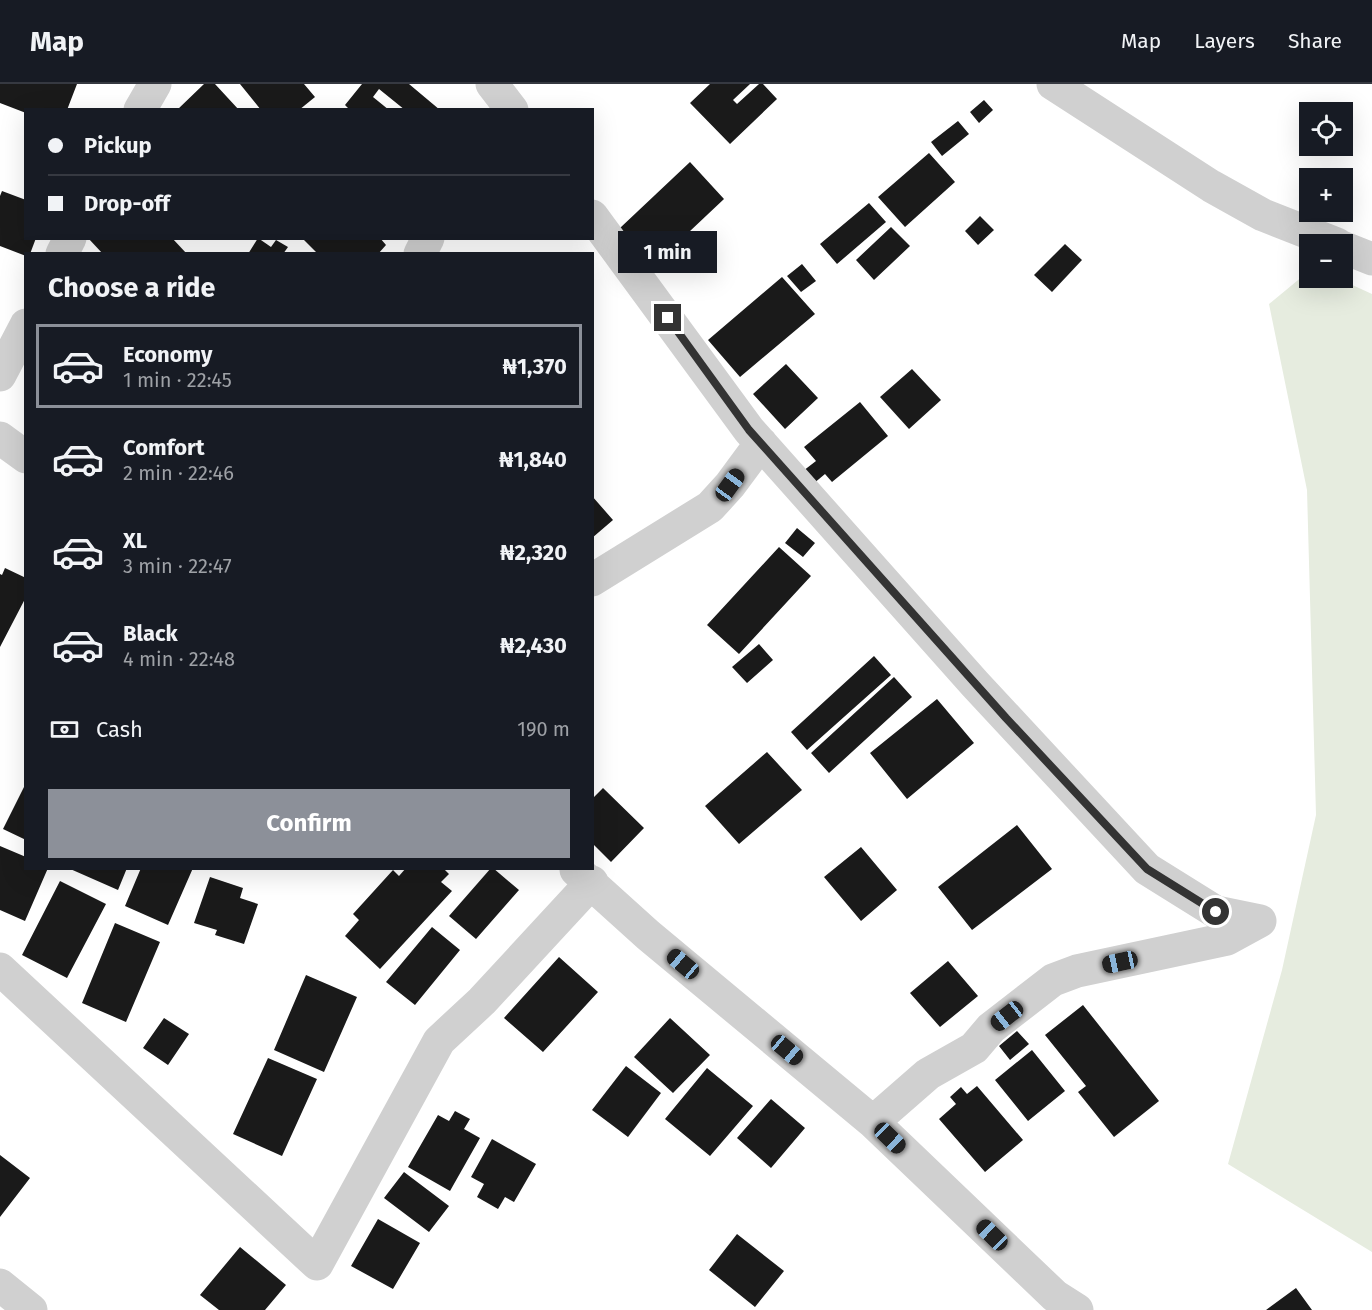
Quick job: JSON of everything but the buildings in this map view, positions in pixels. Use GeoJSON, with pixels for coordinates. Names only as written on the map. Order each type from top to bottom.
{"type":"FeatureCollection","features":[{"type":"Feature","properties":{"kind":"street"},"geometry":{"type":"LineString","coordinates":[[141,108],[155,84]]}},
{"type":"Feature","properties":{"kind":"street"},"geometry":{"type":"LineString","coordinates":[[478,108],[486,84]]}},
{"type":"Feature","properties":{"kind":"street"},"geometry":{"type":"LineString","coordinates":[[492,84],[510,108]]}},
{"type":"Feature","properties":{"kind":"street"},"geometry":{"type":"LineString","coordinates":[[1053,84],[1211,186],[1263,215],[1311,234]]}},
{"type":"Feature","properties":{"kind":"street"},"geometry":{"type":"LineString","coordinates":[[594,219],[761,443],[975,684],[1147,869],[1216,912],[1260,921],[1227,939],[1077,971],[1053,980],[991,1028],[974,1048],[928,1074],[873,1122]]}},
{"type":"Feature","properties":{"kind":"street"},"geometry":{"type":"LineString","coordinates":[[1353,251],[1372,259]]}},
{"type":"Feature","properties":{"kind":"street"},"geometry":{"type":"LineString","coordinates":[[0,375],[24,329]]}},
{"type":"Feature","properties":{"kind":"street"},"geometry":{"type":"LineString","coordinates":[[0,438],[24,456]]}},
{"type":"Feature","properties":{"kind":"street"},"geometry":{"type":"LineString","coordinates":[[594,579],[710,507],[730,485],[761,443]]}},
{"type":"Feature","properties":{"kind":"street"},"geometry":{"type":"LineString","coordinates":[[0,969],[317,1264],[439,1041],[482,1001],[583,875],[648,936],[873,1122],[1055,1296],[1077,1310]]}},
{"type":"Feature","properties":{"kind":"street"},"geometry":{"type":"LineString","coordinates":[[0,1285],[31,1310]]}},
{"type":"Feature","properties":{"kind":"shaded area"},"geometry":{"type":"Polygon","coordinates":[[[1299,279],[1299,288],[1353,288],[1353,285],[1372,294],[1372,1252],[1228,1164],[1282,970],[1316,815],[1307,490],[1269,304],[1299,279]]]}},
{"type":"Feature","properties":{"kind":"route"},"geometry":{"type":"LineString","coordinates":[[668,318],[749,430],[1006,718],[1147,869],[1216,912]]}}]}
